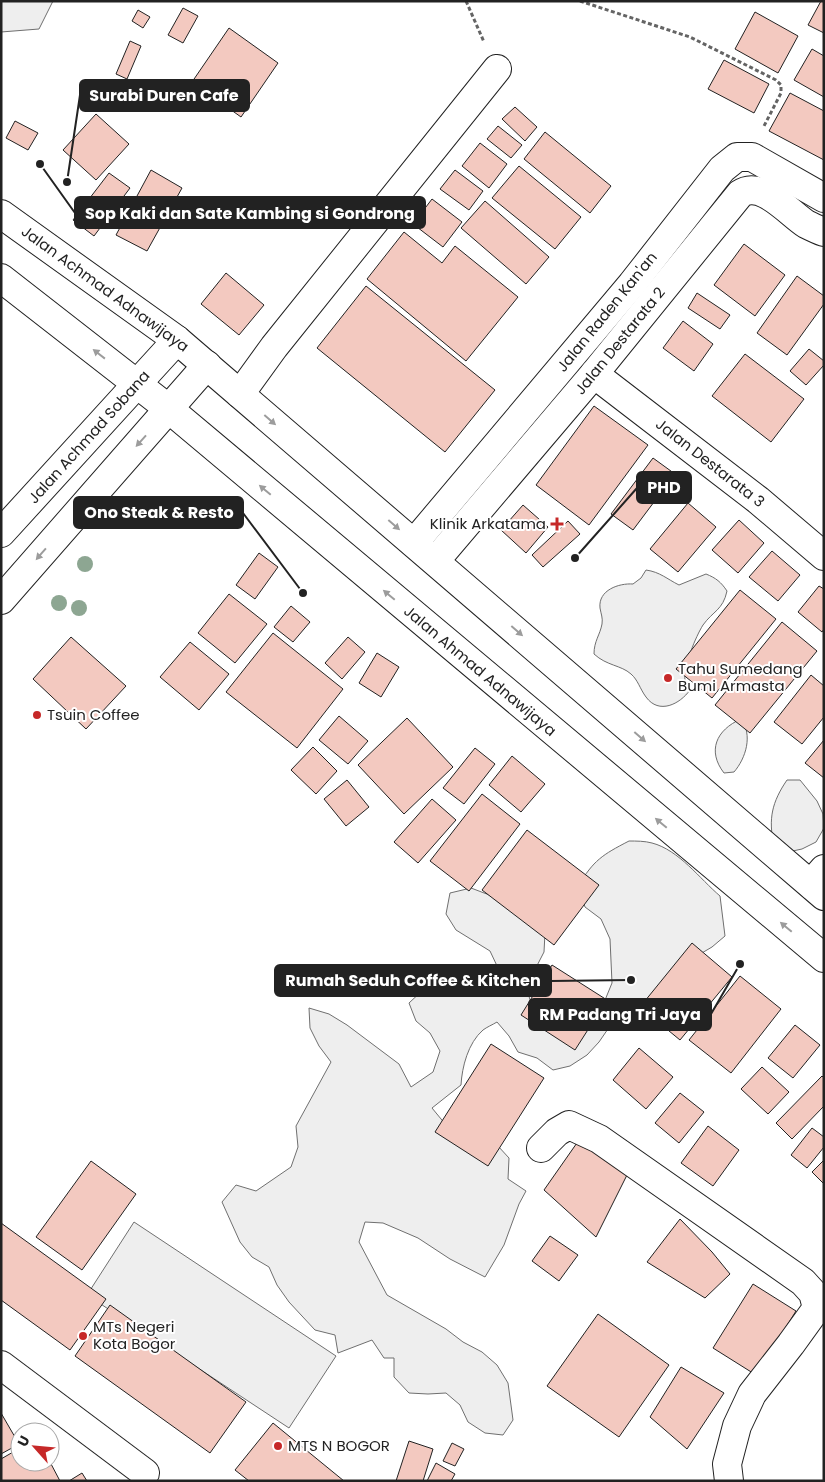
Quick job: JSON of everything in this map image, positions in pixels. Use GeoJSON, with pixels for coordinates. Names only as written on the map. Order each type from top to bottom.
{"type":"FeatureCollection","features":[{"type":"Feature","properties":{"kind":"main road"},"geometry":{"type":"LineString","coordinates":[[240,394],[274,347],[497,69]]}},
{"type":"Feature","properties":{"kind":"main road","name":"Jalan Raden Kan'an"},"geometry":{"type":"LineString","coordinates":[[414,543],[632,284],[718,174],[737,157],[752,157]]}},
{"type":"Feature","properties":{"kind":"main road"},"geometry":{"type":"LineString","coordinates":[[752,157],[824,198]]}},
{"type":"Feature","properties":{"kind":"main road","name":"Jalan Destarata 2"},"geometry":{"type":"LineString","coordinates":[[437,562],[436,560],[594,374],[740,194],[746,190],[766,193],[807,224],[824,232]]}},
{"type":"Feature","properties":{"kind":"main road","name":"Jalan Achmad Adnawijaya"},"geometry":{"type":"LineString","coordinates":[[1,214],[177,340],[207,365]]}},
{"type":"Feature","properties":{"kind":"main road"},"geometry":{"type":"LineString","coordinates":[[1,278],[138,383]]}},
{"type":"Feature","properties":{"kind":"main road","name":"Jalan Achmad Sobana"},"geometry":{"type":"LineString","coordinates":[[1,534],[177,340]]}},
{"type":"Feature","properties":{"kind":"main road"},"geometry":{"type":"LineString","coordinates":[[1,600],[207,365],[414,543],[820,884]]}},
{"type":"Feature","properties":{"kind":"main road","name":"Jalan Destarata 3"},"geometry":{"type":"LineString","coordinates":[[594,374],[758,500],[824,556]]}},
{"type":"Feature","properties":{"kind":"main road","name":"Jalan Ahmad Adnawijaya"},"geometry":{"type":"LineString","coordinates":[[138,383],[824,958]]}},
{"type":"Feature","properties":{"kind":"main road"},"geometry":{"type":"LineString","coordinates":[[541,1148],[557,1132],[570,1125],[585,1131],[803,1282],[813,1293],[817,1308],[752,1394],[738,1426],[727,1464],[729,1481]]}},
{"type":"Feature","properties":{"kind":"main road"},"geometry":{"type":"LineString","coordinates":[[1,1365],[145,1472]]}},
{"type":"Feature","properties":{"kind":"path"},"geometry":{"type":"LineString","coordinates":[[466,1],[497,69]]}},
{"type":"Feature","properties":{"kind":"path"},"geometry":{"type":"LineString","coordinates":[[580,1],[690,37],[776,80],[781,85],[781,93],[758,139],[752,157]]}},
{"type":"Feature","properties":{"kind":"shaded area"},"geometry":{"type":"Polygon","coordinates":[[[1,1],[53,1],[39,29],[1,32],[1,1]]]}},
{"type":"Feature","properties":{"kind":"shaded area"},"geometry":{"type":"Polygon","coordinates":[[[646,570],[659,574],[679,585],[706,574],[723,585],[727,591],[723,602],[703,625],[691,652],[685,674],[686,683],[690,690],[681,700],[669,706],[657,705],[651,702],[631,674],[594,654],[602,624],[600,602],[602,597],[616,586],[633,584],[641,578],[646,570]]]}},
{"type":"Feature","properties":{"kind":"shaded area"},"geometry":{"type":"Polygon","coordinates":[[[741,719],[747,732],[745,753],[734,772],[724,773],[716,757],[715,749],[717,742],[725,729],[741,719]]]}},
{"type":"Feature","properties":{"kind":"shaded area"},"geometry":{"type":"Polygon","coordinates":[[[787,780],[800,780],[817,801],[823,814],[824,828],[816,842],[802,849],[788,852],[774,845],[771,827],[775,803],[787,780]]]}},
{"type":"Feature","properties":{"kind":"shaded area"},"geometry":{"type":"Polygon","coordinates":[[[629,841],[652,843],[671,852],[689,866],[720,896],[725,936],[712,947],[695,957],[626,1018],[610,1026],[587,1055],[570,1066],[553,1070],[537,1058],[518,1052],[509,1036],[497,1022],[483,1030],[473,1042],[464,1063],[461,1085],[432,1108],[446,1125],[486,1133],[509,1158],[508,1179],[526,1191],[519,1204],[504,1245],[485,1277],[450,1259],[418,1238],[383,1223],[365,1222],[359,1242],[387,1295],[446,1329],[463,1342],[482,1352],[497,1365],[508,1383],[513,1420],[503,1435],[485,1433],[468,1422],[460,1405],[446,1393],[409,1393],[394,1377],[394,1358],[384,1358],[372,1340],[338,1353],[335,1335],[315,1330],[289,1302],[277,1285],[269,1267],[252,1257],[240,1242],[222,1202],[236,1185],[256,1191],[291,1167],[298,1147],[296,1126],[331,1062],[319,1046],[310,1028],[309,1008],[329,1014],[347,1025],[399,1064],[411,1087],[433,1072],[440,1051],[430,1033],[416,1021],[409,1003],[424,989],[446,984],[467,989],[491,989],[498,968],[490,951],[456,930],[446,914],[450,893],[471,888],[492,896],[545,933],[544,952],[526,987],[532,1006],[603,1005],[612,983],[610,939],[601,919],[585,907],[578,886],[599,859],[629,841]]]}},
{"type":"Feature","properties":{"kind":"shaded area"},"geometry":{"type":"Polygon","coordinates":[[[134,1222],[336,1356],[289,1428],[87,1295],[134,1222]]]}},
{"type":"Feature","properties":{"kind":"building"},"geometry":{"type":"Polygon","coordinates":[[[821,1],[824,1],[824,33],[808,25],[821,1]]]}},
{"type":"Feature","properties":{"kind":"building"},"geometry":{"type":"Polygon","coordinates":[[[183,8],[198,16],[183,43],[168,35],[183,8]]]}},
{"type":"Feature","properties":{"kind":"building"},"geometry":{"type":"Polygon","coordinates":[[[138,10],[150,17],[143,28],[132,21],[138,10]]]}},
{"type":"Feature","properties":{"kind":"building"},"geometry":{"type":"Polygon","coordinates":[[[755,12],[798,36],[778,73],[735,49],[755,12]]]}},
{"type":"Feature","properties":{"kind":"building"},"geometry":{"type":"Polygon","coordinates":[[[229,28],[278,63],[241,117],[192,82],[229,28]]]}},
{"type":"Feature","properties":{"kind":"building"},"geometry":{"type":"Polygon","coordinates":[[[130,41],[141,46],[127,79],[116,74],[130,41]]]}},
{"type":"Feature","properties":{"kind":"building"},"geometry":{"type":"Polygon","coordinates":[[[812,49],[824,56],[824,97],[794,80],[812,49]]]}},
{"type":"Feature","properties":{"kind":"building"},"geometry":{"type":"Polygon","coordinates":[[[724,60],[769,84],[754,113],[708,89],[724,60]]]}},
{"type":"Feature","properties":{"kind":"building"},"geometry":{"type":"Polygon","coordinates":[[[790,93],[824,111],[824,160],[769,131],[790,93]]]}},
{"type":"Feature","properties":{"kind":"building"},"geometry":{"type":"Polygon","coordinates":[[[515,107],[537,127],[525,141],[502,119],[515,107]]]}},
{"type":"Feature","properties":{"kind":"building"},"geometry":{"type":"Polygon","coordinates":[[[96,114],[129,144],[96,180],[63,150],[96,114]]]}},
{"type":"Feature","properties":{"kind":"building"},"geometry":{"type":"Polygon","coordinates":[[[15,121],[38,133],[28,150],[6,138],[15,121]]]}},
{"type":"Feature","properties":{"kind":"building"},"geometry":{"type":"Polygon","coordinates":[[[498,126],[522,145],[511,158],[487,139],[498,126]]]}},
{"type":"Feature","properties":{"kind":"building"},"geometry":{"type":"Polygon","coordinates":[[[545,132],[611,186],[590,213],[524,159],[545,132]]]}},
{"type":"Feature","properties":{"kind":"building"},"geometry":{"type":"Polygon","coordinates":[[[480,143],[507,164],[489,188],[462,166],[480,143]]]}},
{"type":"Feature","properties":{"kind":"building"},"geometry":{"type":"Polygon","coordinates":[[[519,166],[581,217],[555,249],[492,198],[519,166]]]}},
{"type":"Feature","properties":{"kind":"building"},"geometry":{"type":"Polygon","coordinates":[[[151,170],[182,188],[147,251],[116,235],[151,170]]]}},
{"type":"Feature","properties":{"kind":"building"},"geometry":{"type":"Polygon","coordinates":[[[455,170],[483,191],[469,210],[440,189],[455,170]]]}},
{"type":"Feature","properties":{"kind":"building"},"geometry":{"type":"Polygon","coordinates":[[[109,173],[130,188],[94,236],[73,220],[109,173]]]}},
{"type":"Feature","properties":{"kind":"building"},"geometry":{"type":"Polygon","coordinates":[[[432,199],[462,222],[443,247],[413,224],[432,199]]]}},
{"type":"Feature","properties":{"kind":"building"},"geometry":{"type":"Polygon","coordinates":[[[485,201],[549,257],[526,284],[461,228],[485,201]]]}},
{"type":"Feature","properties":{"kind":"building"},"geometry":{"type":"Polygon","coordinates":[[[404,232],[442,263],[455,246],[518,297],[466,361],[367,279],[404,232]]]}},
{"type":"Feature","properties":{"kind":"building"},"geometry":{"type":"Polygon","coordinates":[[[744,244],[785,275],[755,316],[714,285],[744,244]]]}},
{"type":"Feature","properties":{"kind":"building"},"geometry":{"type":"Polygon","coordinates":[[[226,273],[264,305],[239,335],[201,304],[226,273]]]}},
{"type":"Feature","properties":{"kind":"building"},"geometry":{"type":"Polygon","coordinates":[[[797,276],[824,296],[824,304],[787,355],[757,333],[797,276]]]}},
{"type":"Feature","properties":{"kind":"building"},"geometry":{"type":"Polygon","coordinates":[[[366,286],[495,390],[445,452],[317,348],[366,286]]]}},
{"type":"Feature","properties":{"kind":"building"},"geometry":{"type":"Polygon","coordinates":[[[697,293],[730,315],[720,329],[688,308],[697,293]]]}},
{"type":"Feature","properties":{"kind":"building"},"geometry":{"type":"Polygon","coordinates":[[[683,321],[713,344],[694,371],[663,348],[683,321]]]}},
{"type":"Feature","properties":{"kind":"building"},"geometry":{"type":"Polygon","coordinates":[[[809,349],[824,361],[824,365],[806,385],[790,371],[809,349]]]}},
{"type":"Feature","properties":{"kind":"building"},"geometry":{"type":"Polygon","coordinates":[[[745,354],[804,399],[771,442],[712,396],[745,354]]]}},
{"type":"Feature","properties":{"kind":"building"},"geometry":{"type":"Polygon","coordinates":[[[594,406],[648,445],[589,525],[536,485],[594,406]]]}},
{"type":"Feature","properties":{"kind":"building"},"geometry":{"type":"Polygon","coordinates":[[[653,458],[675,474],[633,530],[611,514],[653,458]]]}},
{"type":"Feature","properties":{"kind":"building"},"geometry":{"type":"Polygon","coordinates":[[[688,503],[716,527],[678,572],[650,549],[688,503]]]}},
{"type":"Feature","properties":{"kind":"building"},"geometry":{"type":"Polygon","coordinates":[[[523,505],[548,527],[526,553],[501,530],[523,505]]]}},
{"type":"Feature","properties":{"kind":"building"},"geometry":{"type":"Polygon","coordinates":[[[739,520],[764,543],[738,573],[712,550],[739,520]]]}},
{"type":"Feature","properties":{"kind":"building"},"geometry":{"type":"Polygon","coordinates":[[[568,521],[580,534],[543,567],[532,555],[568,521]]]}},
{"type":"Feature","properties":{"kind":"building"},"geometry":{"type":"Polygon","coordinates":[[[772,551],[800,575],[778,601],[749,577],[772,551]]]}},
{"type":"Feature","properties":{"kind":"building"},"geometry":{"type":"Polygon","coordinates":[[[259,553],[278,567],[255,599],[236,585],[259,553]]]}},
{"type":"Feature","properties":{"kind":"building"},"geometry":{"type":"Polygon","coordinates":[[[819,586],[824,589],[824,629],[822,632],[798,612],[819,586]]]}},
{"type":"Feature","properties":{"kind":"building"},"geometry":{"type":"Polygon","coordinates":[[[740,590],[776,619],[712,698],[676,669],[740,590]]]}},
{"type":"Feature","properties":{"kind":"building"},"geometry":{"type":"Polygon","coordinates":[[[229,594],[267,624],[235,663],[198,633],[229,594]]]}},
{"type":"Feature","properties":{"kind":"building"},"geometry":{"type":"Polygon","coordinates":[[[291,606],[310,622],[293,642],[274,627],[291,606]]]}},
{"type":"Feature","properties":{"kind":"building"},"geometry":{"type":"Polygon","coordinates":[[[782,622],[817,651],[750,733],[715,705],[782,622]]]}},
{"type":"Feature","properties":{"kind":"building"},"geometry":{"type":"Polygon","coordinates":[[[273,633],[343,689],[297,748],[226,692],[273,633]]]}},
{"type":"Feature","properties":{"kind":"building"},"geometry":{"type":"Polygon","coordinates":[[[71,637],[126,686],[86,729],[33,679],[71,637]]]}},
{"type":"Feature","properties":{"kind":"building"},"geometry":{"type":"Polygon","coordinates":[[[348,637],[365,652],[342,679],[325,663],[348,637]]]}},
{"type":"Feature","properties":{"kind":"building"},"geometry":{"type":"Polygon","coordinates":[[[190,642],[229,674],[199,710],[160,677],[190,642]]]}},
{"type":"Feature","properties":{"kind":"building"},"geometry":{"type":"Polygon","coordinates":[[[377,653],[399,667],[381,697],[359,683],[377,653]]]}},
{"type":"Feature","properties":{"kind":"building"},"geometry":{"type":"Polygon","coordinates":[[[811,675],[824,686],[824,717],[802,744],[774,722],[811,675]]]}},
{"type":"Feature","properties":{"kind":"building"},"geometry":{"type":"Polygon","coordinates":[[[339,716],[368,741],[348,764],[319,740],[339,716]]]}},
{"type":"Feature","properties":{"kind":"building"},"geometry":{"type":"Polygon","coordinates":[[[407,718],[453,767],[404,814],[358,765],[407,718]]]}},
{"type":"Feature","properties":{"kind":"building"},"geometry":{"type":"Polygon","coordinates":[[[824,740],[824,778],[805,763],[824,740]]]}},
{"type":"Feature","properties":{"kind":"building"},"geometry":{"type":"Polygon","coordinates":[[[313,747],[337,771],[316,794],[291,770],[313,747]]]}},
{"type":"Feature","properties":{"kind":"building"},"geometry":{"type":"Polygon","coordinates":[[[475,748],[495,764],[464,804],[443,788],[475,748]]]}},
{"type":"Feature","properties":{"kind":"building"},"geometry":{"type":"Polygon","coordinates":[[[512,756],[545,784],[521,812],[489,785],[512,756]]]}},
{"type":"Feature","properties":{"kind":"building"},"geometry":{"type":"Polygon","coordinates":[[[347,780],[369,807],[346,826],[324,799],[347,780]]]}},
{"type":"Feature","properties":{"kind":"building"},"geometry":{"type":"Polygon","coordinates":[[[482,794],[520,824],[469,891],[430,861],[482,794]]]}},
{"type":"Feature","properties":{"kind":"building"},"geometry":{"type":"Polygon","coordinates":[[[432,799],[456,820],[418,863],[394,842],[432,799]]]}},
{"type":"Feature","properties":{"kind":"building"},"geometry":{"type":"Polygon","coordinates":[[[527,830],[599,885],[554,945],[482,890],[527,830]]]}},
{"type":"Feature","properties":{"kind":"building"},"geometry":{"type":"Polygon","coordinates":[[[692,943],[732,977],[680,1040],[640,1007],[692,943]]]}},
{"type":"Feature","properties":{"kind":"building"},"geometry":{"type":"Polygon","coordinates":[[[552,965],[607,1000],[575,1050],[521,1015],[552,965]]]}},
{"type":"Feature","properties":{"kind":"building"},"geometry":{"type":"Polygon","coordinates":[[[740,976],[781,1009],[731,1073],[689,1040],[740,976]]]}},
{"type":"Feature","properties":{"kind":"building"},"geometry":{"type":"Polygon","coordinates":[[[795,1025],[820,1045],[793,1078],[768,1058],[795,1025]]]}},
{"type":"Feature","properties":{"kind":"building"},"geometry":{"type":"Polygon","coordinates":[[[491,1044],[544,1078],[488,1166],[435,1132],[491,1044]]]}},
{"type":"Feature","properties":{"kind":"building"},"geometry":{"type":"Polygon","coordinates":[[[639,1048],[673,1077],[646,1109],[613,1080],[639,1048]]]}},
{"type":"Feature","properties":{"kind":"building"},"geometry":{"type":"Polygon","coordinates":[[[762,1067],[789,1092],[768,1114],[741,1089],[762,1067]]]}},
{"type":"Feature","properties":{"kind":"building"},"geometry":{"type":"Polygon","coordinates":[[[822,1076],[824,1078],[824,1106],[792,1139],[776,1123],[822,1076]]]}},
{"type":"Feature","properties":{"kind":"building"},"geometry":{"type":"Polygon","coordinates":[[[680,1093],[704,1112],[679,1143],[655,1123],[680,1093]]]}},
{"type":"Feature","properties":{"kind":"building"},"geometry":{"type":"Polygon","coordinates":[[[708,1126],[739,1150],[713,1186],[681,1163],[708,1126]]]}},
{"type":"Feature","properties":{"kind":"building"},"geometry":{"type":"Polygon","coordinates":[[[812,1128],[824,1137],[824,1147],[807,1168],[791,1155],[812,1128]]]}},
{"type":"Feature","properties":{"kind":"building"},"geometry":{"type":"Polygon","coordinates":[[[579,1140],[630,1169],[596,1237],[544,1190],[579,1140]]]}},
{"type":"Feature","properties":{"kind":"building"},"geometry":{"type":"Polygon","coordinates":[[[824,1160],[824,1184],[812,1172],[824,1160]]]}},
{"type":"Feature","properties":{"kind":"building"},"geometry":{"type":"Polygon","coordinates":[[[91,1161],[136,1194],[82,1270],[36,1237],[91,1161]]]}},
{"type":"Feature","properties":{"kind":"building"},"geometry":{"type":"Polygon","coordinates":[[[680,1219],[730,1274],[705,1298],[647,1262],[680,1219]]]}},
{"type":"Feature","properties":{"kind":"building"},"geometry":{"type":"Polygon","coordinates":[[[1,1223],[106,1299],[70,1350],[1,1300],[1,1223]]]}},
{"type":"Feature","properties":{"kind":"building"},"geometry":{"type":"Polygon","coordinates":[[[550,1236],[578,1255],[559,1281],[532,1261],[550,1236]]]}},
{"type":"Feature","properties":{"kind":"building"},"geometry":{"type":"Polygon","coordinates":[[[753,1284],[796,1311],[756,1375],[713,1348],[753,1284]]]}},
{"type":"Feature","properties":{"kind":"building"},"geometry":{"type":"Polygon","coordinates":[[[110,1305],[246,1402],[210,1453],[75,1356],[110,1305]]]}},
{"type":"Feature","properties":{"kind":"building"},"geometry":{"type":"Polygon","coordinates":[[[598,1314],[669,1365],[619,1437],[547,1386],[598,1314]]]}},
{"type":"Feature","properties":{"kind":"building"},"geometry":{"type":"Polygon","coordinates":[[[681,1367],[724,1393],[687,1449],[650,1417],[681,1367]]]}},
{"type":"Feature","properties":{"kind":"building"},"geometry":{"type":"Polygon","coordinates":[[[1,1413],[10,1428],[10,1449],[1,1454],[1,1413]]]}},
{"type":"Feature","properties":{"kind":"building","name":"MTS N BOGOR"},"geometry":{"type":"Polygon","coordinates":[[[273,1423],[344,1481],[249,1481],[235,1470],[273,1423]]]}},
{"type":"Feature","properties":{"kind":"building"},"geometry":{"type":"Polygon","coordinates":[[[409,1441],[433,1449],[423,1481],[396,1481],[409,1441]]]}},
{"type":"Feature","properties":{"kind":"building"},"geometry":{"type":"Polygon","coordinates":[[[452,1443],[464,1449],[455,1466],[443,1461],[452,1443]]]}},
{"type":"Feature","properties":{"kind":"building"},"geometry":{"type":"Polygon","coordinates":[[[10,1454],[10,1472],[55,1472],[60,1481],[1,1481],[1,1459],[10,1454]]]}},
{"type":"Feature","properties":{"kind":"building"},"geometry":{"type":"Polygon","coordinates":[[[436,1463],[455,1474],[451,1481],[427,1481],[436,1463]]]}},
{"type":"Feature","properties":{"kind":"building"},"geometry":{"type":"Polygon","coordinates":[[[82,1473],[87,1481],[69,1481],[82,1473]]]}},
{"type":"Feature","properties":{"kind":"place","name":"Sop Kaki dan Sate Kambing si Gondrong"},"geometry":{"type":"Point","coordinates":[40,164]}},
{"type":"Feature","properties":{"kind":"place","name":"Surabi Duren Cafe"},"geometry":{"type":"Point","coordinates":[67,182]}},
{"type":"Feature","properties":{"kind":"place","name":"Klinik Arkatama"},"geometry":{"type":"Point","coordinates":[557,524]}},
{"type":"Feature","properties":{"kind":"place","name":"PHD"},"geometry":{"type":"Point","coordinates":[575,558]}},
{"type":"Feature","properties":{"kind":"place","name":"Ono Steak & Resto"},"geometry":{"type":"Point","coordinates":[303,593]}},
{"type":"Feature","properties":{"kind":"place","name":"Tahu Sumedang Bumi Armasta"},"geometry":{"type":"Point","coordinates":[668,678]}},
{"type":"Feature","properties":{"kind":"place","name":"Tsuin Coffee"},"geometry":{"type":"Point","coordinates":[37,715]}},
{"type":"Feature","properties":{"kind":"place","name":"RM Padang Tri Jaya"},"geometry":{"type":"Point","coordinates":[740,964]}},
{"type":"Feature","properties":{"kind":"place","name":"Rumah Seduh Coffee & Kitchen"},"geometry":{"type":"Point","coordinates":[631,980]}},
{"type":"Feature","properties":{"kind":"place","name":"MTs Negeri Kota Bogor"},"geometry":{"type":"Point","coordinates":[83,1336]}},
{"type":"Feature","properties":{"kind":"place","name":"MTS N BOGOR"},"geometry":{"type":"Point","coordinates":[278,1446]}}]}
